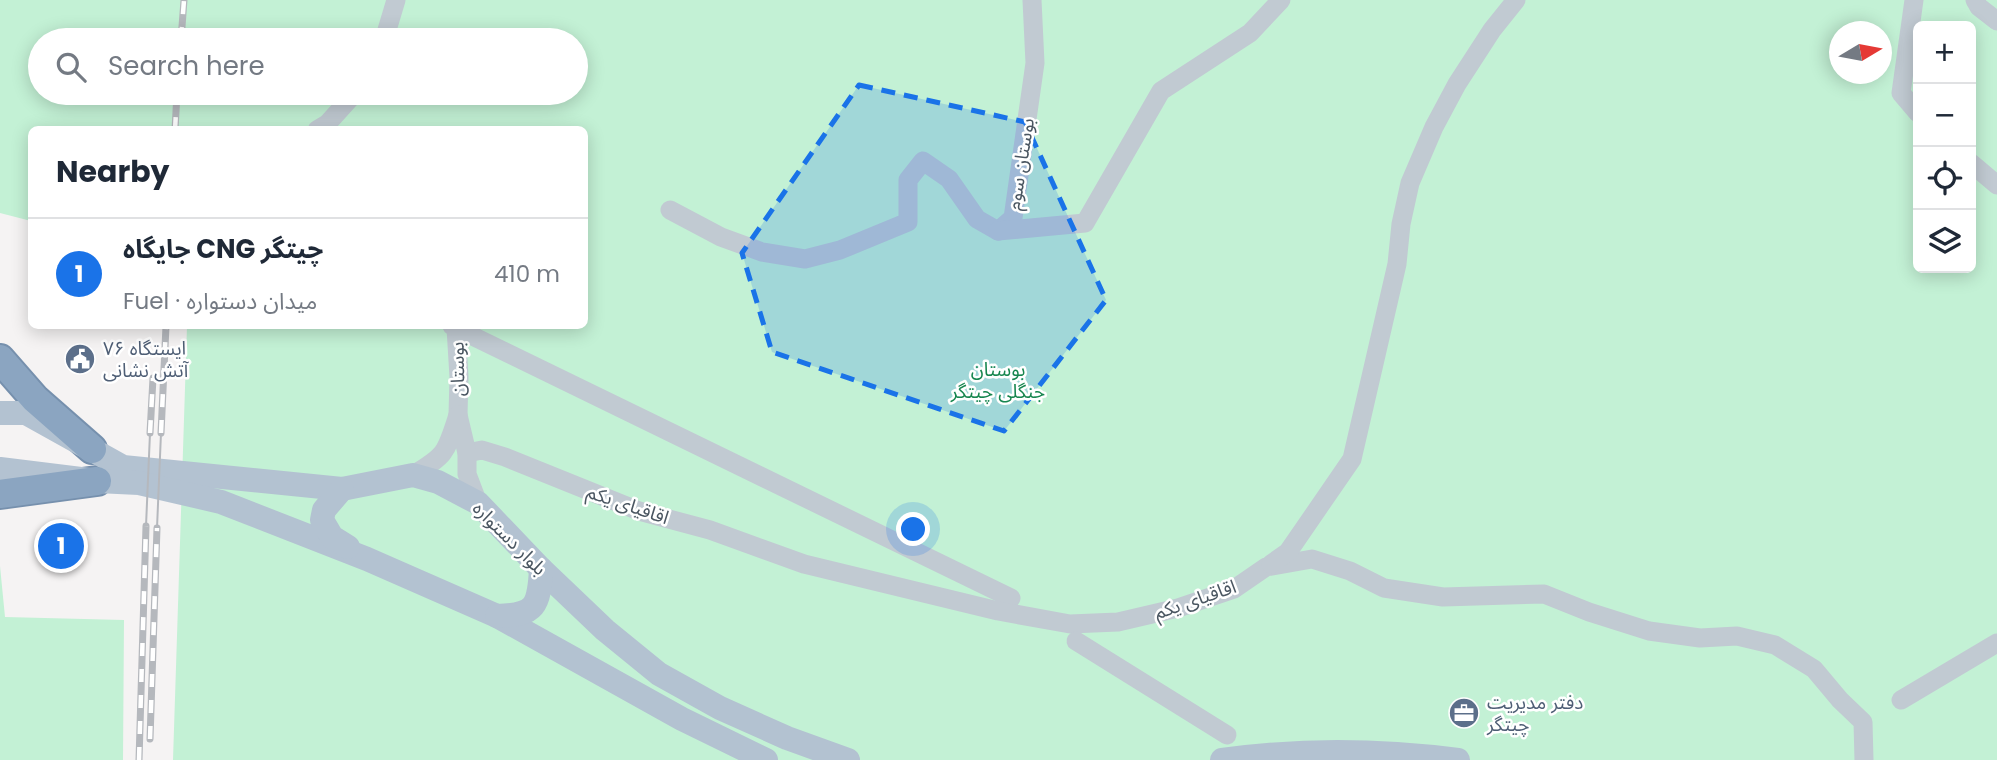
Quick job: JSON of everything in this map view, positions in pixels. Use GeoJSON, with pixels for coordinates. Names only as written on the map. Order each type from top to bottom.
{"type":"FeatureCollection","features":[{"type":"Feature","properties":{"kind":"highway"},"geometry":{"type":"LineString","coordinates":[[0,359],[35,399],[92,449]]}},
{"type":"Feature","properties":{"kind":"highway"},"geometry":{"type":"LineString","coordinates":[[0,494],[97,481]]}},
{"type":"Feature","properties":{"kind":"main road"},"geometry":{"type":"LineString","coordinates":[[0,413],[26,413],[92,449],[131,475],[221,502],[367,559],[497,616],[682,719],[766,760]]}},
{"type":"Feature","properties":{"kind":"main road"},"geometry":{"type":"LineString","coordinates":[[0,469],[97,481],[131,475]]}},
{"type":"Feature","properties":{"kind":"main road","name":"بلوار دستواره"},"geometry":{"type":"LineString","coordinates":[[131,475],[342,489],[413,475],[438,482],[478,503],[541,569],[605,630],[659,674],[720,708],[787,738],[848,760]]}},
{"type":"Feature","properties":{"kind":"main road"},"geometry":{"type":"LineString","coordinates":[[342,489],[324,510],[322,520],[332,537],[367,559]]}},
{"type":"Feature","properties":{"kind":"main road"},"geometry":{"type":"LineString","coordinates":[[497,616],[519,615],[533,608],[540,596],[541,569]]}},
{"type":"Feature","properties":{"kind":"main road"},"geometry":{"type":"LineString","coordinates":[[1222,760],[1267,754],[1402,753],[1458,760]]}},
{"type":"Feature","properties":{"kind":"street"},"geometry":{"type":"LineString","coordinates":[[388,28],[396,0]]}},
{"type":"Feature","properties":{"kind":"street","name":"بوستان سوم"},"geometry":{"type":"LineString","coordinates":[[670,210],[721,237],[762,252],[805,259],[840,250],[908,222],[908,180],[923,161],[949,179],[976,219],[998,231],[1013,218],[1035,63],[1032,0]]}},
{"type":"Feature","properties":{"kind":"street"},"geometry":{"type":"LineString","coordinates":[[998,231],[1085,223],[1161,91],[1250,33],[1281,0]]}},
{"type":"Feature","properties":{"kind":"street"},"geometry":{"type":"LineString","coordinates":[[1266,567],[1288,552],[1352,459],[1397,264],[1401,224],[1410,183],[1434,127],[1457,84],[1492,30],[1516,0]]}},
{"type":"Feature","properties":{"kind":"street"},"geometry":{"type":"LineString","coordinates":[[1913,107],[1901,93],[1914,0]]}},
{"type":"Feature","properties":{"kind":"street"},"geometry":{"type":"LineString","coordinates":[[1975,0],[1979,7],[1997,21]]}},
{"type":"Feature","properties":{"kind":"street"},"geometry":{"type":"LineString","coordinates":[[324,126],[344,105]]}},
{"type":"Feature","properties":{"kind":"street"},"geometry":{"type":"LineString","coordinates":[[1976,167],[1997,185]]}},
{"type":"Feature","properties":{"kind":"street","name":"بوستان"},"geometry":{"type":"LineString","coordinates":[[454,329],[459,377],[458,415]]}},
{"type":"Feature","properties":{"kind":"street"},"geometry":{"type":"LineString","coordinates":[[458,329],[1011,598]]}},
{"type":"Feature","properties":{"kind":"street"},"geometry":{"type":"LineString","coordinates":[[458,415],[467,453],[467,474],[478,503]]}},
{"type":"Feature","properties":{"kind":"street"},"geometry":{"type":"LineString","coordinates":[[413,475],[439,460],[449,444],[458,415]]}},
{"type":"Feature","properties":{"kind":"street","name":"اقاقیای یکم"},"geometry":{"type":"LineString","coordinates":[[467,453],[482,450],[505,457],[639,511],[710,530],[804,564],[998,611],[1070,624],[1118,622],[1178,608],[1234,589],[1266,567],[1312,559],[1350,571],[1384,588],[1443,597],[1544,594],[1649,631],[1700,638],[1737,636],[1775,645],[1814,669],[1863,722],[1864,760]]}},
{"type":"Feature","properties":{"kind":"street"},"geometry":{"type":"LineString","coordinates":[[1076,641],[1227,735]]}},
{"type":"Feature","properties":{"kind":"street"},"geometry":{"type":"LineString","coordinates":[[1900,700],[1997,643]]}},
{"type":"Feature","properties":{"kind":"highlighted area"},"geometry":{"type":"Polygon","coordinates":[[[859,85],[1025,122],[1106,300],[1004,431],[772,352],[742,253],[859,85]]]}},
{"type":"Feature","properties":{"kind":"green space","name":"بوستان جنگلی چیتگر"},"geometry":{"type":"Polygon","coordinates":[[[0,0],[1997,0],[1997,760],[173,760],[187,329],[588,329],[588,126],[28,126],[28,220],[0,213],[0,0]]]}},
{"type":"Feature","properties":{"kind":"green space"},"geometry":{"type":"Polygon","coordinates":[[[0,566],[5,617],[124,620],[123,760],[0,760],[0,566]]]}},
{"type":"Feature","properties":{"kind":"tram line"},"geometry":{"type":"LineString","coordinates":[[146,526],[150,433]]}},
{"type":"Feature","properties":{"kind":"tram line"},"geometry":{"type":"LineString","coordinates":[[157,528],[161,433]]}},
{"type":"Feature","properties":{"kind":"railway"},"geometry":{"type":"LineString","coordinates":[[182,28],[184,0]]}},
{"type":"Feature","properties":{"kind":"railway"},"geometry":{"type":"LineString","coordinates":[[175,126],[176,105]]}},
{"type":"Feature","properties":{"kind":"railway"},"geometry":{"type":"LineString","coordinates":[[161,433],[166,329]]}},
{"type":"Feature","properties":{"kind":"railway"},"geometry":{"type":"LineString","coordinates":[[150,433],[153,378]]}},
{"type":"Feature","properties":{"kind":"railway"},"geometry":{"type":"LineString","coordinates":[[139,760],[146,526]]}},
{"type":"Feature","properties":{"kind":"railway"},"geometry":{"type":"LineString","coordinates":[[150,739],[157,528]]}},
{"type":"Feature","properties":{"kind":"place","name":"ایستگاه ۷۶ آتش نشانی"},"geometry":{"type":"Point","coordinates":[80,359]}},
{"type":"Feature","properties":{"kind":"place","name":"جایگاه CNG چیتگر"},"geometry":{"type":"Point","coordinates":[61,546]}},
{"type":"Feature","properties":{"kind":"place","name":"دفتر مدیریت چیتگر"},"geometry":{"type":"Point","coordinates":[1464,713]}}]}
